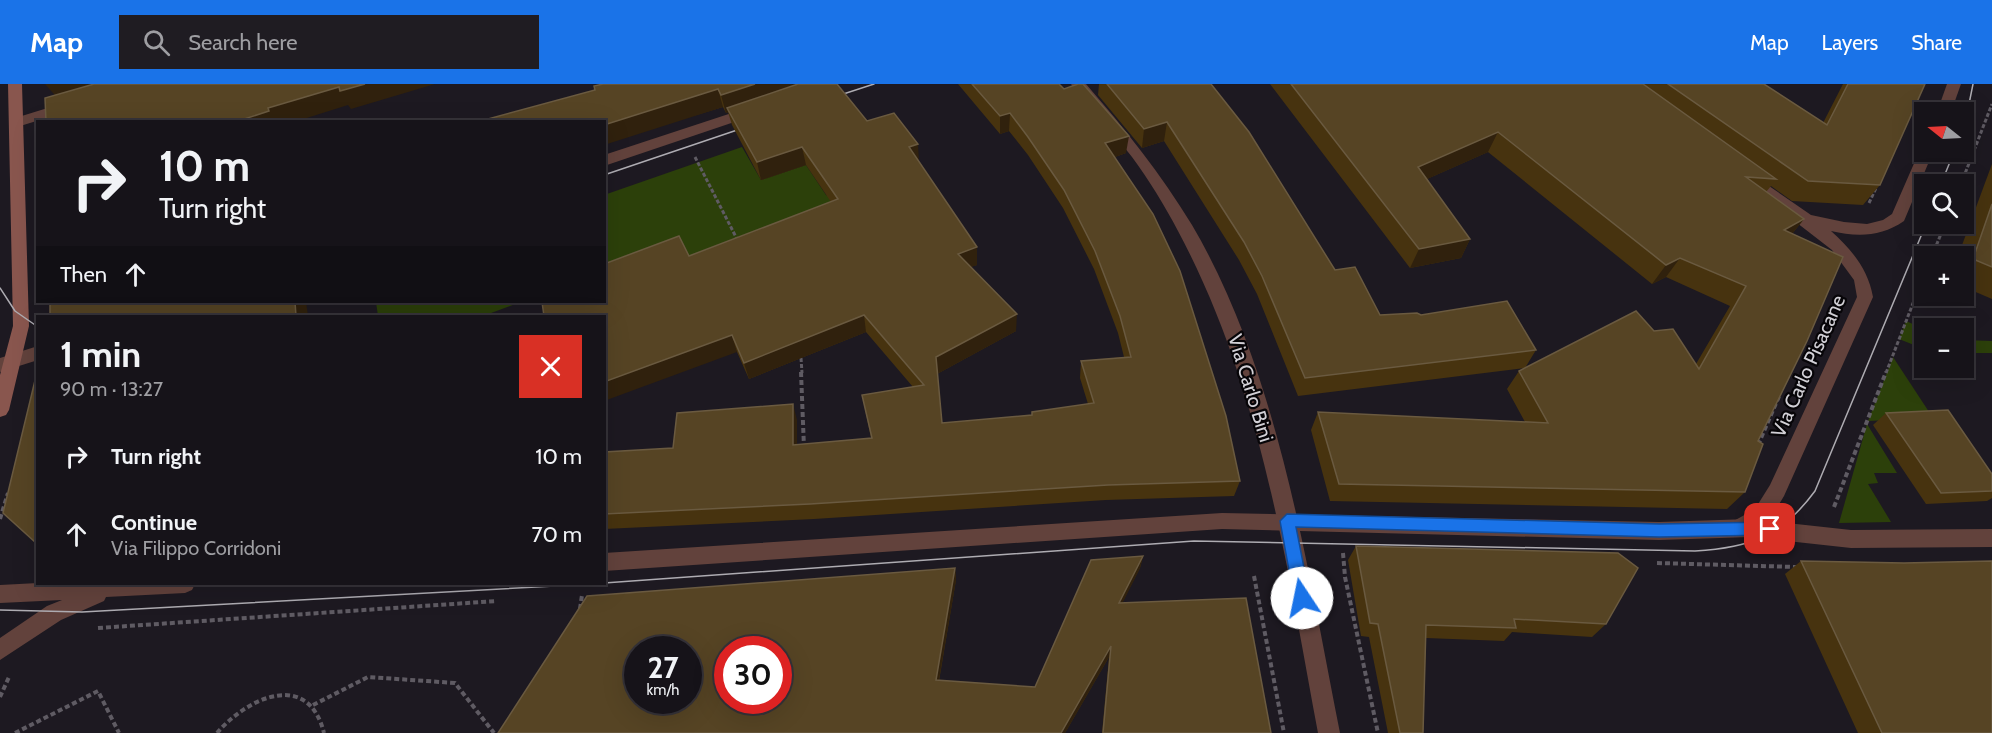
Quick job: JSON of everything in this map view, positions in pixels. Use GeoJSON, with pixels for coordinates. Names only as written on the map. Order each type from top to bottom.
{"type":"FeatureCollection","features":[{"type":"Feature","properties":{"kind":"main road"},"geometry":{"type":"LineString","coordinates":[[0,410],[6,363],[21,326],[15,84]]}},
{"type":"Feature","properties":{"kind":"street","name":"Via Carlo Bini"},"geometry":{"type":"LineString","coordinates":[[1078,84],[1120,128],[1156,178],[1211,278],[1248,368],[1287,521],[1329,733]]}},
{"type":"Feature","properties":{"kind":"street"},"geometry":{"type":"LineString","coordinates":[[1948,102],[1954,84]]}},
{"type":"Feature","properties":{"kind":"street"},"geometry":{"type":"LineString","coordinates":[[17,122],[80,103]]}},
{"type":"Feature","properties":{"kind":"street"},"geometry":{"type":"LineString","coordinates":[[606,160],[768,106]]}},
{"type":"Feature","properties":{"kind":"street"},"geometry":{"type":"LineString","coordinates":[[1802,217],[1856,229],[1892,222],[1898,216],[1922,162]]}},
{"type":"Feature","properties":{"kind":"street","name":"Via Carlo Pisacane"},"geometry":{"type":"LineString","coordinates":[[1737,171],[1802,217],[1848,257],[1862,278],[1865,297],[1767,508],[1753,522],[1738,528]]}},
{"type":"Feature","properties":{"kind":"street"},"geometry":{"type":"LineString","coordinates":[[6,363],[36,354]]}},
{"type":"Feature","properties":{"kind":"street"},"geometry":{"type":"LineString","coordinates":[[606,562],[1222,521],[1659,531],[1738,528],[1851,539],[1992,538]]}},
{"type":"Feature","properties":{"kind":"street"},"geometry":{"type":"LineString","coordinates":[[0,594],[158,585]]}},
{"type":"Feature","properties":{"kind":"street"},"geometry":{"type":"LineString","coordinates":[[0,650],[67,606],[93,595],[131,586]]}},
{"type":"Feature","properties":{"kind":"path"},"geometry":{"type":"LineString","coordinates":[[1964,174],[1992,104]]}},
{"type":"Feature","properties":{"kind":"path"},"geometry":{"type":"LineString","coordinates":[[694,157],[740,244]]}},
{"type":"Feature","properties":{"kind":"path"},"geometry":{"type":"LineString","coordinates":[[1868,207],[1877,185]]}},
{"type":"Feature","properties":{"kind":"path"},"geometry":{"type":"LineString","coordinates":[[1831,515],[1914,301]]}},
{"type":"Feature","properties":{"kind":"path"},"geometry":{"type":"LineString","coordinates":[[801,358],[804,450]]}},
{"type":"Feature","properties":{"kind":"path"},"geometry":{"type":"LineString","coordinates":[[1754,455],[1782,391]]}},
{"type":"Feature","properties":{"kind":"path"},"geometry":{"type":"LineString","coordinates":[[0,519],[10,488]]}},
{"type":"Feature","properties":{"kind":"path"},"geometry":{"type":"LineString","coordinates":[[1254,576],[1284,733]]}},
{"type":"Feature","properties":{"kind":"path"},"geometry":{"type":"LineString","coordinates":[[1345,577],[1378,733]]}},
{"type":"Feature","properties":{"kind":"path"},"geometry":{"type":"LineString","coordinates":[[579,613],[582,595]]}},
{"type":"Feature","properties":{"kind":"path"},"geometry":{"type":"LineString","coordinates":[[97,628],[497,601]]}},
{"type":"Feature","properties":{"kind":"path"},"geometry":{"type":"LineString","coordinates":[[314,705],[368,677],[455,683],[494,733]]}},
{"type":"Feature","properties":{"kind":"path"},"geometry":{"type":"LineString","coordinates":[[15,733],[98,691],[119,733]]}},
{"type":"Feature","properties":{"kind":"path"},"geometry":{"type":"LineString","coordinates":[[217,733],[231,718],[250,704],[271,697],[299,697],[314,705],[322,718],[324,733]]}},
{"type":"Feature","properties":{"kind":"green space"},"geometry":{"type":"Polygon","coordinates":[[[742,147],[761,180],[806,165],[826,195],[888,233],[606,283],[606,194],[742,147]]]}},
{"type":"Feature","properties":{"kind":"green space"},"geometry":{"type":"Polygon","coordinates":[[[376,303],[518,303],[486,315],[378,315],[376,303]]]}},
{"type":"Feature","properties":{"kind":"green space"},"geometry":{"type":"Polygon","coordinates":[[[1906,321],[1914,325],[1914,345],[1899,339],[1906,321]]]}},
{"type":"Feature","properties":{"kind":"green space"},"geometry":{"type":"Polygon","coordinates":[[[1974,340],[1992,341],[1992,353],[1974,353],[1974,340]]]}},
{"type":"Feature","properties":{"kind":"green space"},"geometry":{"type":"Polygon","coordinates":[[[1893,357],[1933,418],[1868,421],[1893,357]]]}},
{"type":"Feature","properties":{"kind":"green space"},"geometry":{"type":"Polygon","coordinates":[[[1867,424],[1897,473],[1874,473],[1878,483],[1868,484],[1891,522],[1839,523],[1867,424]]]}},
{"type":"Feature","properties":{"kind":"building"},"geometry":{"type":"Polygon","coordinates":[[[94,84],[365,84],[340,91],[339,87],[268,108],[269,111],[241,120],[46,120],[45,98],[94,84]]]}},
{"type":"Feature","properties":{"kind":"building"},"geometry":{"type":"Polygon","coordinates":[[[603,84],[755,84],[721,95],[718,89],[606,124],[606,120],[484,120],[595,90],[594,86],[603,84]]]}},
{"type":"Feature","properties":{"kind":"building"},"geometry":{"type":"Polygon","coordinates":[[[798,84],[837,84],[867,121],[894,113],[918,144],[909,147],[977,247],[958,254],[1017,314],[936,357],[942,423],[1032,415],[1032,412],[1094,403],[1081,361],[1131,357],[1120,316],[1095,251],[1064,190],[1010,113],[1000,116],[972,84],[1059,84],[1064,89],[1083,84],[1129,136],[1105,143],[1153,214],[1180,271],[1226,416],[1240,481],[1108,485],[810,504],[606,514],[606,452],[673,448],[677,413],[793,404],[793,445],[872,438],[862,395],[924,385],[864,315],[744,363],[732,335],[606,381],[606,315],[544,315],[542,303],[606,303],[606,263],[679,236],[689,256],[838,199],[802,147],[757,162],[727,108],[798,84]]]}},
{"type":"Feature","properties":{"kind":"building"},"geometry":{"type":"Polygon","coordinates":[[[1107,84],[1211,84],[1249,132],[1335,270],[1355,267],[1380,315],[1417,313],[1421,315],[1507,301],[1536,350],[1305,378],[1262,276],[1244,242],[1167,122],[1144,129],[1107,84]]]}},
{"type":"Feature","properties":{"kind":"building"},"geometry":{"type":"Polygon","coordinates":[[[1291,84],[1643,84],[1776,179],[1746,177],[1804,219],[1784,230],[1843,257],[1807,341],[1758,441],[1763,444],[1745,492],[1339,484],[1318,412],[1548,423],[1519,371],[1636,311],[1654,331],[1673,329],[1699,369],[1746,286],[1680,258],[1666,265],[1498,132],[1418,167],[1470,239],[1419,249],[1291,84]]]}},
{"type":"Feature","properties":{"kind":"building"},"geometry":{"type":"Polygon","coordinates":[[[1668,84],[1764,84],[1827,125],[1848,84],[1925,84],[1917,102],[1914,102],[1914,109],[1880,185],[1808,181],[1668,84]]]}},
{"type":"Feature","properties":{"kind":"building"},"geometry":{"type":"Polygon","coordinates":[[[1992,204],[1992,267],[1974,259],[1992,204]]]}},
{"type":"Feature","properties":{"kind":"building"},"geometry":{"type":"Polygon","coordinates":[[[50,303],[295,303],[296,315],[50,315],[50,303]]]}},
{"type":"Feature","properties":{"kind":"building"},"geometry":{"type":"Polygon","coordinates":[[[36,376],[36,542],[3,513],[36,376]]]}},
{"type":"Feature","properties":{"kind":"building"},"geometry":{"type":"Polygon","coordinates":[[[1948,410],[1992,474],[1992,491],[1941,493],[1886,413],[1948,410]]]}},
{"type":"Feature","properties":{"kind":"building"},"geometry":{"type":"Polygon","coordinates":[[[1356,546],[1618,553],[1638,568],[1606,624],[1514,619],[1516,628],[1426,625],[1423,733],[1400,733],[1378,624],[1370,623],[1356,546]]]}},
{"type":"Feature","properties":{"kind":"building"},"geometry":{"type":"Polygon","coordinates":[[[1143,556],[1119,603],[1246,598],[1271,733],[1103,733],[1111,646],[1061,733],[498,733],[587,596],[955,568],[936,680],[1035,687],[1091,560],[1143,556]]]}},
{"type":"Feature","properties":{"kind":"building"},"geometry":{"type":"Polygon","coordinates":[[[1801,561],[1904,563],[1992,561],[1992,733],[1882,733],[1801,561]]]}},
{"type":"Feature","properties":{"kind":"tram line"},"geometry":{"type":"LineString","coordinates":[[828,99],[874,84]]}},
{"type":"Feature","properties":{"kind":"tram line"},"geometry":{"type":"LineString","coordinates":[[1969,102],[1973,84]]}},
{"type":"Feature","properties":{"kind":"tram line"},"geometry":{"type":"LineString","coordinates":[[606,174],[752,125]]}},
{"type":"Feature","properties":{"kind":"tram line"},"geometry":{"type":"LineString","coordinates":[[1945,174],[1950,162]]}},
{"type":"Feature","properties":{"kind":"tram line"},"geometry":{"type":"LineString","coordinates":[[606,583],[1194,541],[1695,551],[1748,543],[1763,537],[1790,519],[1815,491],[1922,234]]}},
{"type":"Feature","properties":{"kind":"tram line"},"geometry":{"type":"LineString","coordinates":[[0,288],[15,311],[36,326]]}},
{"type":"Feature","properties":{"kind":"tram line"},"geometry":{"type":"LineString","coordinates":[[0,610],[82,612],[574,585]]}},
{"type":"Feature","properties":{"kind":"route"},"geometry":{"type":"LineString","coordinates":[[1302,598],[1287,521],[1659,531],[1770,529]]}}]}
